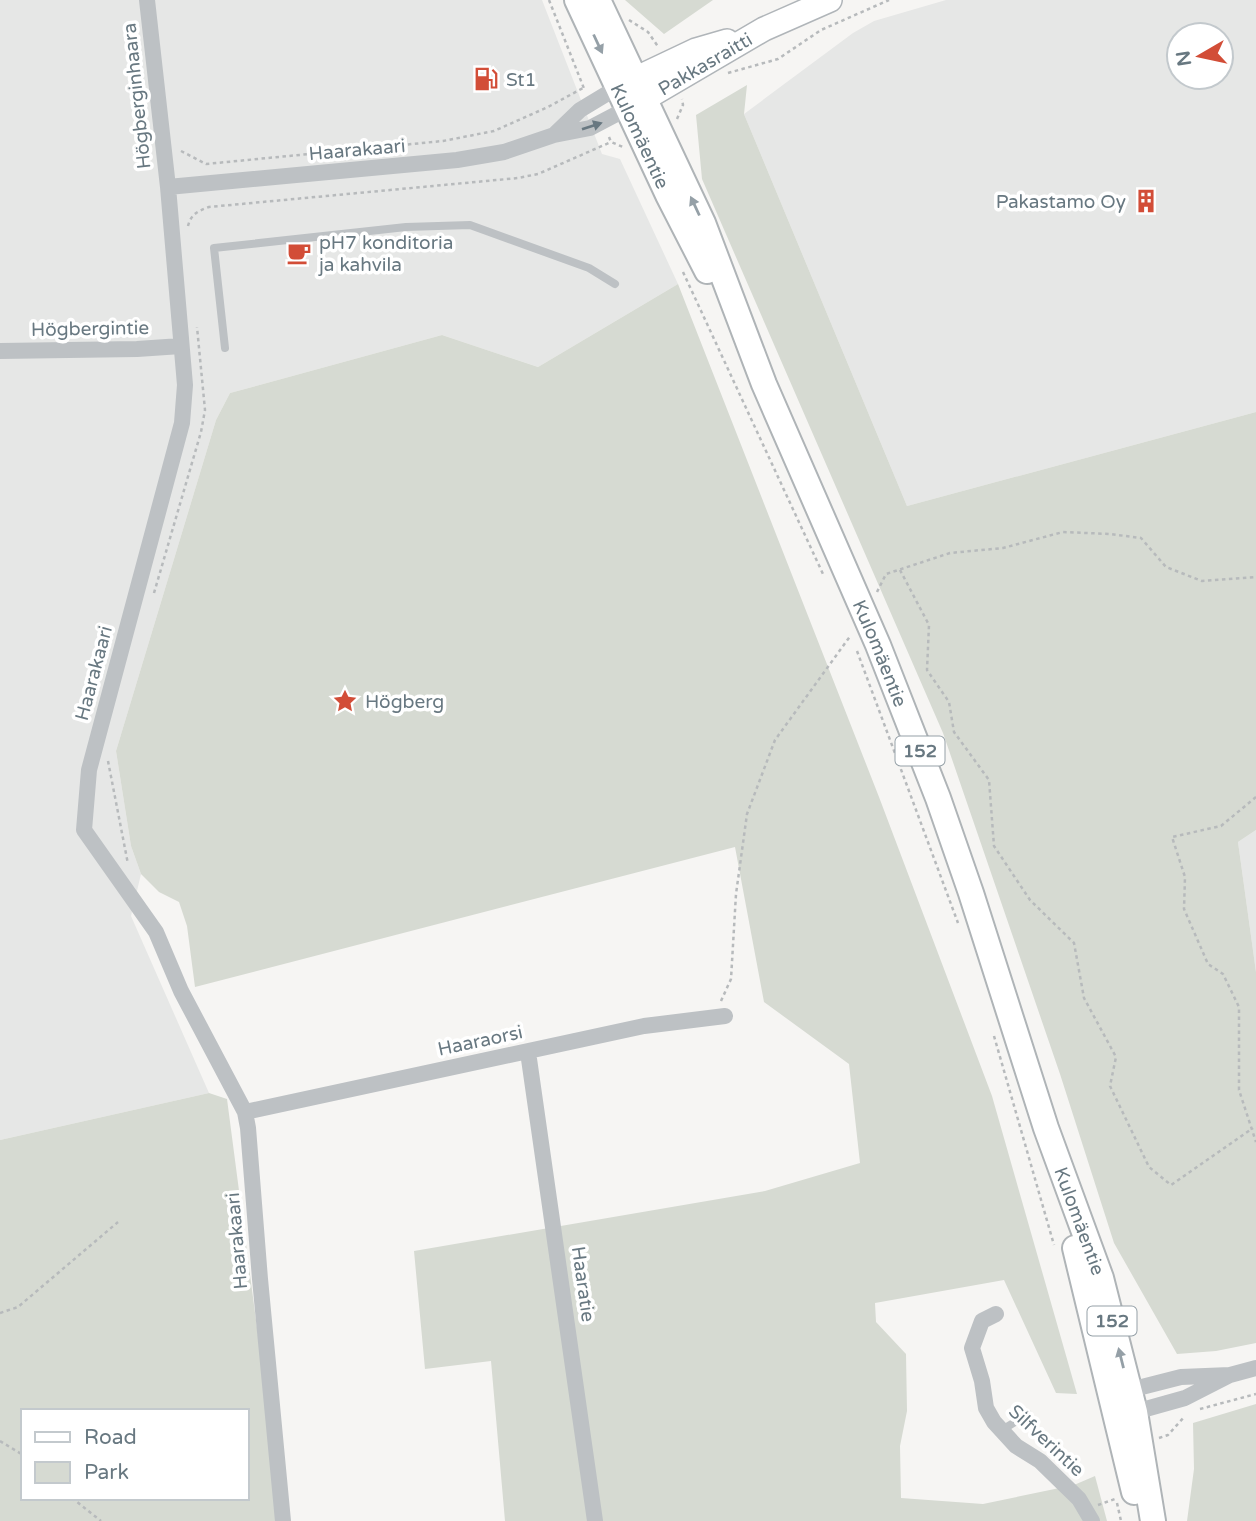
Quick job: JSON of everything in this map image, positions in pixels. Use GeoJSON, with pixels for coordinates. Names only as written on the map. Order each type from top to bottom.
{"type":"FeatureCollection","features":[{"type":"Feature","properties":{"kind":"main road","name":"Kulomäentie"},"geometry":{"type":"LineString","coordinates":[[578,0],[703,223],[764,384],[878,645],[938,798],[1046,1128],[1126,1403],[1140,1442],[1153,1521]]}},
{"type":"Feature","properties":{"kind":"main road","name":"Kulomäentie"},"geometry":{"type":"LineString","coordinates":[[598,0],[632,93]]}},
{"type":"Feature","properties":{"kind":"main road","name":"Kulomäentie"},"geometry":{"type":"LineString","coordinates":[[1126,1403],[1141,1521]]}},
{"type":"Feature","properties":{"kind":"street","name":"Högberginhaara"},"geometry":{"type":"LineString","coordinates":[[147,0],[168,187]]}},
{"type":"Feature","properties":{"kind":"street","name":"Pakkasraitti"},"geometry":{"type":"LineString","coordinates":[[632,93],[830,0]]}},
{"type":"Feature","properties":{"kind":"street","name":"Haarakaari"},"geometry":{"type":"LineString","coordinates":[[554,135],[593,101],[632,93]]}},
{"type":"Feature","properties":{"kind":"street","name":"Haarakaari"},"geometry":{"type":"LineString","coordinates":[[283,1521],[245,1112],[181,991],[156,932],[84,830],[89,770],[182,423],[185,385],[168,187],[457,160],[504,152],[554,135],[603,123],[632,93]]}},
{"type":"Feature","properties":{"kind":"street","name":"Högbergintie"},"geometry":{"type":"LineString","coordinates":[[0,351],[181,346]]}},
{"type":"Feature","properties":{"kind":"street","name":"Haaraorsi"},"geometry":{"type":"LineString","coordinates":[[245,1112],[644,1026],[718,1017]]}},
{"type":"Feature","properties":{"kind":"street","name":"Haaratie"},"geometry":{"type":"LineString","coordinates":[[528,1052],[595,1521]]}},
{"type":"Feature","properties":{"kind":"street","name":"Silfverintie"},"geometry":{"type":"LineString","coordinates":[[996,1314],[982,1321],[972,1348],[986,1408],[994,1422],[1016,1446],[1040,1461],[1079,1499],[1092,1521]]}},
{"type":"Feature","properties":{"kind":"street"},"geometry":{"type":"LineString","coordinates":[[1126,1403],[1185,1398],[1230,1375],[1256,1368]]}},
{"type":"Feature","properties":{"kind":"street"},"geometry":{"type":"LineString","coordinates":[[1126,1403],[1181,1377],[1230,1375]]}},
{"type":"Feature","properties":{"kind":"lane"},"geometry":{"type":"LineString","coordinates":[[225,348],[214,248],[406,227],[470,225],[589,268],[615,284]]}},
{"type":"Feature","properties":{"kind":"lane"},"geometry":{"type":"LineString","coordinates":[[1002,1430],[1028,1414]]}},
{"type":"Feature","properties":{"kind":"path"},"geometry":{"type":"LineString","coordinates":[[549,0],[583,88],[593,101]]}},
{"type":"Feature","properties":{"kind":"path"},"geometry":{"type":"LineString","coordinates":[[179,144],[181,152],[206,164],[443,141],[495,131],[583,88]]}},
{"type":"Feature","properties":{"kind":"path"},"geometry":{"type":"LineString","coordinates":[[603,123],[611,142]]}},
{"type":"Feature","properties":{"kind":"path"},"geometry":{"type":"LineString","coordinates":[[188,234],[191,218],[209,207],[518,178],[538,174],[611,142],[624,147]]}},
{"type":"Feature","properties":{"kind":"path"},"geometry":{"type":"LineString","coordinates":[[682,270],[826,579]]}},
{"type":"Feature","properties":{"kind":"path"},"geometry":{"type":"LineString","coordinates":[[152,603],[205,410],[197,322]]}},
{"type":"Feature","properties":{"kind":"path"},"geometry":{"type":"LineString","coordinates":[[886,574],[950,553],[1003,548],[1063,532],[1141,538],[1166,567],[1202,581],[1256,577]]}},
{"type":"Feature","properties":{"kind":"path"},"geometry":{"type":"LineString","coordinates":[[900,570],[929,625],[927,670],[949,702],[954,732],[989,780],[993,846],[1030,900],[1074,943],[1084,998],[1116,1057],[1110,1086],[1149,1167],[1171,1185],[1252,1128]]}},
{"type":"Feature","properties":{"kind":"path"},"geometry":{"type":"LineString","coordinates":[[718,1017],[731,979],[736,894],[747,814],[775,740],[851,635],[849,628]]}},
{"type":"Feature","properties":{"kind":"path"},"geometry":{"type":"LineString","coordinates":[[856,648],[960,928]]}},
{"type":"Feature","properties":{"kind":"path"},"geometry":{"type":"LineString","coordinates":[[108,761],[125,852],[132,874]]}},
{"type":"Feature","properties":{"kind":"path"},"geometry":{"type":"LineString","coordinates":[[1256,797],[1221,826],[1172,837],[1185,877],[1184,909],[1208,964],[1223,974],[1239,1007],[1239,1090],[1256,1142]]}},
{"type":"Feature","properties":{"kind":"path"},"geometry":{"type":"LineString","coordinates":[[992,1030],[1055,1247]]}},
{"type":"Feature","properties":{"kind":"path"},"geometry":{"type":"LineString","coordinates":[[0,1313],[18,1307],[118,1222]]}},
{"type":"Feature","properties":{"kind":"path"},"geometry":{"type":"LineString","coordinates":[[1140,1442],[1167,1435],[1184,1416],[1192,1412],[1256,1394]]}},
{"type":"Feature","properties":{"kind":"path"},"geometry":{"type":"LineString","coordinates":[[0,1441],[21,1454]]}},
{"type":"Feature","properties":{"kind":"path"},"geometry":{"type":"LineString","coordinates":[[1116,1498],[1121,1521]]}},
{"type":"Feature","properties":{"kind":"path"},"geometry":{"type":"LineString","coordinates":[[75,1500],[101,1521]]}},
{"type":"Feature","properties":{"kind":"shaded area"},"geometry":{"type":"Polygon","coordinates":[[[0,0],[542,0],[602,154],[620,159],[678,284],[538,367],[442,335],[230,393],[216,420],[116,751],[131,846],[141,874],[131,916],[209,1093],[0,1140],[0,0]]]}},
{"type":"Feature","properties":{"kind":"shaded area"},"geometry":{"type":"Polygon","coordinates":[[[946,0],[1256,0],[1256,412],[907,506],[744,114],[853,33],[874,21],[946,0]]]}},
{"type":"Feature","properties":{"kind":"shaded area"},"geometry":{"type":"Polygon","coordinates":[[[1256,830],[1256,972],[1238,842],[1256,830]]]}},
{"type":"Feature","properties":{"kind":"green space"},"geometry":{"type":"Polygon","coordinates":[[[625,0],[713,0],[664,34],[625,0]]]}},
{"type":"Feature","properties":{"kind":"green space"},"geometry":{"type":"Polygon","coordinates":[[[747,85],[744,114],[907,506],[1256,412],[1256,830],[1238,842],[1256,972],[1256,1343],[1216,1351],[1177,1354],[1114,1243],[1060,1074],[943,733],[702,179],[696,115],[747,85]]]}},
{"type":"Feature","properties":{"kind":"green space"},"geometry":{"type":"Polygon","coordinates":[[[678,284],[879,797],[992,1096],[1077,1394],[1056,1393],[1004,1280],[875,1303],[876,1322],[906,1354],[907,1411],[900,1446],[901,1498],[983,1504],[1074,1485],[1095,1476],[1107,1521],[505,1521],[491,1361],[425,1369],[414,1251],[765,1191],[860,1163],[849,1064],[764,1002],[735,847],[195,987],[187,926],[179,902],[159,892],[141,874],[131,846],[116,751],[216,420],[230,393],[442,335],[538,367],[678,284]]]}},
{"type":"Feature","properties":{"kind":"green space"},"geometry":{"type":"Polygon","coordinates":[[[209,1093],[227,1099],[265,1389],[287,1521],[0,1521],[0,1140],[209,1093]]]}},
{"type":"Feature","properties":{"kind":"green space"},"geometry":{"type":"Polygon","coordinates":[[[1256,1404],[1256,1521],[1187,1521],[1194,1469],[1193,1423],[1256,1404]]]}},
{"type":"Feature","properties":{"kind":"place","name":"St1"},"geometry":{"type":"Point","coordinates":[486,79]}},
{"type":"Feature","properties":{"kind":"place","name":"Pakastamo Oy"},"geometry":{"type":"Point","coordinates":[1146,201]}},
{"type":"Feature","properties":{"kind":"place","name":"pH7 konditoria ja kahvila"},"geometry":{"type":"Point","coordinates":[299,253]}},
{"type":"Feature","properties":{"kind":"place","name":"Högberg"},"geometry":{"type":"Point","coordinates":[345,701]}}]}
